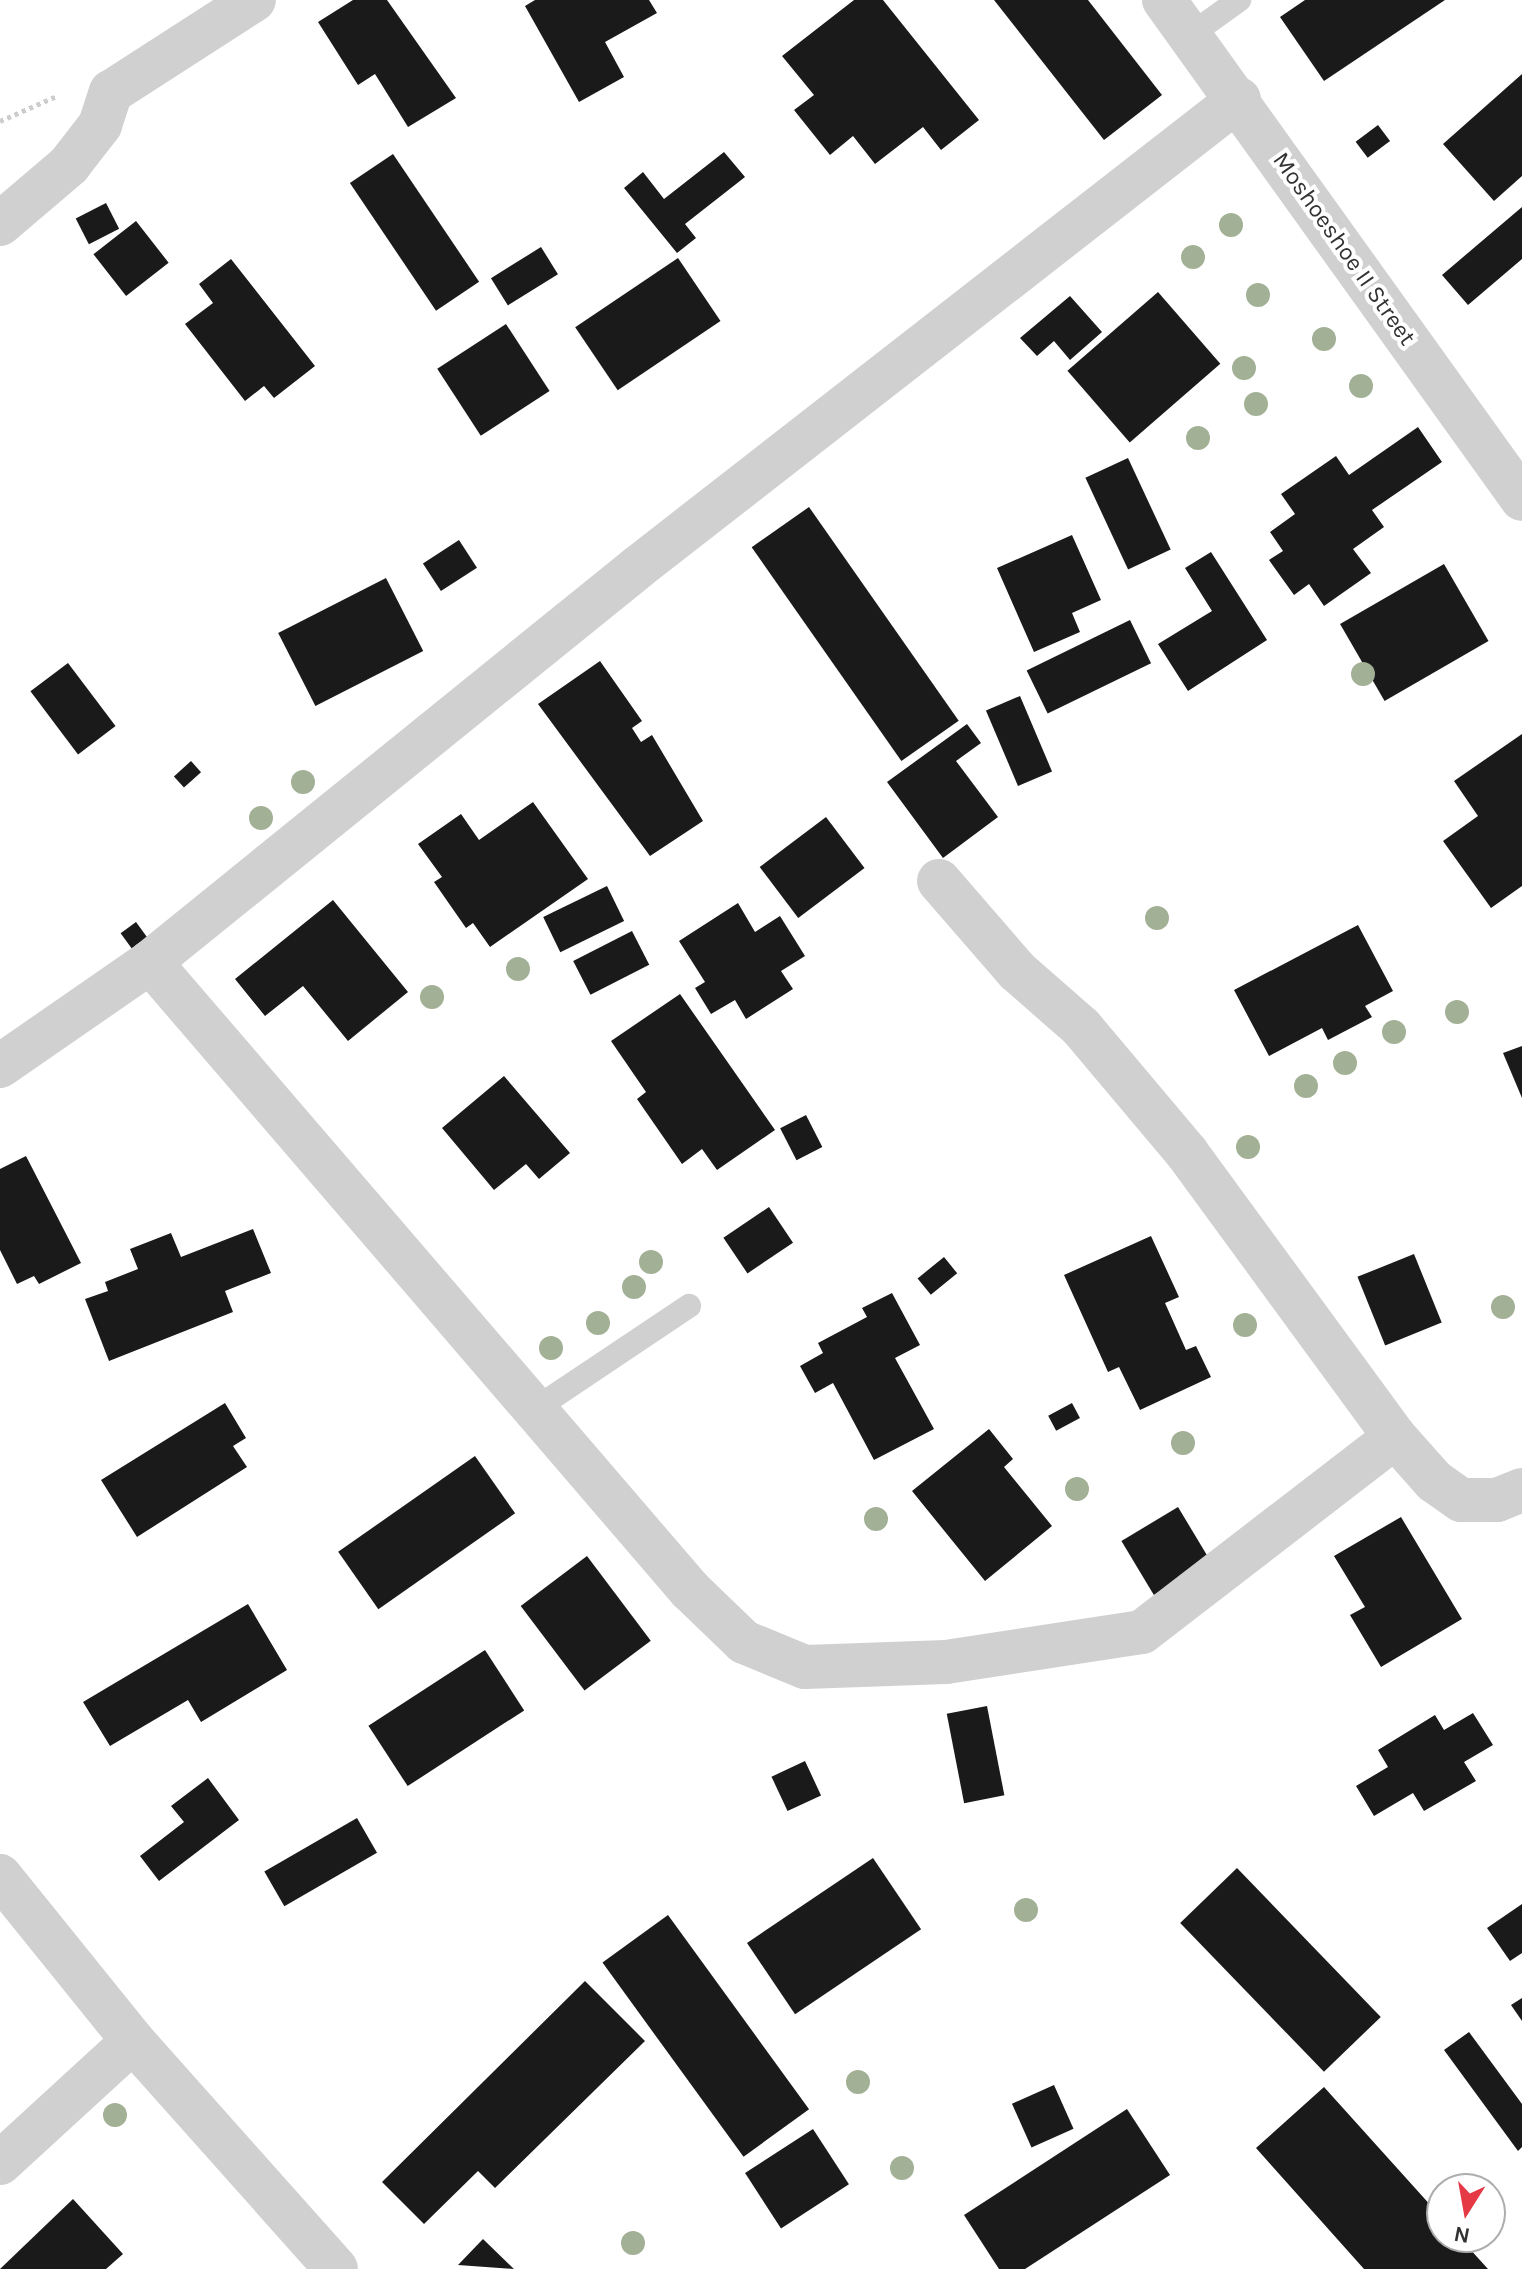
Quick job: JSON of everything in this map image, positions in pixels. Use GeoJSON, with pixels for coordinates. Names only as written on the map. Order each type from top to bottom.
{"type":"FeatureCollection","features":[{"type":"Feature","properties":{"kind":"street"},"geometry":{"type":"LineString","coordinates":[[0,224],[69,165],[100,125],[111,92],[254,0]]}},
{"type":"Feature","properties":{"kind":"street","name":"Moshoeshoe II Street"},"geometry":{"type":"LineString","coordinates":[[1164,0],[1193,33],[1516,480]]}},
{"type":"Feature","properties":{"kind":"street"},"geometry":{"type":"LineString","coordinates":[[0,1066],[150,962],[637,568],[1239,99]]}},
{"type":"Feature","properties":{"kind":"street"},"geometry":{"type":"LineString","coordinates":[[939,881],[1017,971],[1081,1027],[1187,1153],[1395,1437],[1434,1481],[1461,1500],[1497,1500],[1522,1490]]}},
{"type":"Feature","properties":{"kind":"street"},"geometry":{"type":"LineString","coordinates":[[150,962],[532,1411],[690,1590],[744,1642],[805,1667],[946,1662],[1142,1632],[1395,1437]]}},
{"type":"Feature","properties":{"kind":"street"},"geometry":{"type":"LineString","coordinates":[[0,1876],[133,2041],[336,2269]]}},
{"type":"Feature","properties":{"kind":"street"},"geometry":{"type":"LineString","coordinates":[[0,2163],[133,2041]]}},
{"type":"Feature","properties":{"kind":"lane"},"geometry":{"type":"LineString","coordinates":[[1193,33],[1239,0]]}},
{"type":"Feature","properties":{"kind":"lane"},"geometry":{"type":"LineString","coordinates":[[532,1411],[689,1306]]}},
{"type":"Feature","properties":{"kind":"building"},"geometry":{"type":"Polygon","coordinates":[[[353,0],[387,0],[456,98],[408,127],[375,74],[358,85],[318,22],[353,0]]]}},
{"type":"Feature","properties":{"kind":"building"},"geometry":{"type":"Polygon","coordinates":[[[535,0],[649,0],[657,13],[605,42],[624,77],[579,102],[525,6],[535,0]]]}},
{"type":"Feature","properties":{"kind":"building"},"geometry":{"type":"Polygon","coordinates":[[[854,0],[883,0],[979,120],[941,150],[923,127],[875,164],[853,136],[830,155],[794,110],[814,95],[782,56],[854,0]]]}},
{"type":"Feature","properties":{"kind":"building"},"geometry":{"type":"Polygon","coordinates":[[[994,0],[1088,0],[1162,95],[1104,140],[994,0]]]}},
{"type":"Feature","properties":{"kind":"building"},"geometry":{"type":"Polygon","coordinates":[[[1305,0],[1445,0],[1324,81],[1280,17],[1305,0]]]}},
{"type":"Feature","properties":{"kind":"building"},"geometry":{"type":"Polygon","coordinates":[[[1522,74],[1522,176],[1494,201],[1443,144],[1522,74]]]}},
{"type":"Feature","properties":{"kind":"building"},"geometry":{"type":"Polygon","coordinates":[[[1378,125],[1390,141],[1368,158],[1356,142],[1378,125]]]}},
{"type":"Feature","properties":{"kind":"building"},"geometry":{"type":"Polygon","coordinates":[[[724,152],[745,177],[685,224],[696,238],[677,253],[624,188],[643,172],[664,199],[724,152]]]}},
{"type":"Feature","properties":{"kind":"building"},"geometry":{"type":"Polygon","coordinates":[[[393,154],[479,282],[436,311],[350,183],[393,154]]]}},
{"type":"Feature","properties":{"kind":"building"},"geometry":{"type":"Polygon","coordinates":[[[106,203],[119,229],[89,244],[76,218],[106,203]]]}},
{"type":"Feature","properties":{"kind":"building"},"geometry":{"type":"Polygon","coordinates":[[[1522,207],[1522,259],[1468,305],[1442,275],[1522,207]]]}},
{"type":"Feature","properties":{"kind":"building"},"geometry":{"type":"Polygon","coordinates":[[[136,221],[169,263],[126,296],[93,254],[136,221]]]}},
{"type":"Feature","properties":{"kind":"building"},"geometry":{"type":"Polygon","coordinates":[[[541,247],[558,274],[508,305],[491,278],[541,247]]]}},
{"type":"Feature","properties":{"kind":"building"},"geometry":{"type":"Polygon","coordinates":[[[678,258],[720,321],[618,390],[575,327],[678,258]]]}},
{"type":"Feature","properties":{"kind":"building"},"geometry":{"type":"Polygon","coordinates":[[[231,259],[315,366],[274,398],[264,386],[245,401],[185,324],[213,303],[199,284],[231,259]]]}},
{"type":"Feature","properties":{"kind":"building"},"geometry":{"type":"Polygon","coordinates":[[[1158,292],[1220,364],[1130,442],[1067,371],[1158,292]]]}},
{"type":"Feature","properties":{"kind":"building"},"geometry":{"type":"Polygon","coordinates":[[[1070,296],[1102,332],[1070,360],[1054,341],[1037,356],[1020,338],[1070,296]]]}},
{"type":"Feature","properties":{"kind":"building"},"geometry":{"type":"Polygon","coordinates":[[[506,324],[550,391],[481,436],[437,369],[506,324]]]}},
{"type":"Feature","properties":{"kind":"building"},"geometry":{"type":"Polygon","coordinates":[[[1418,427],[1442,462],[1372,510],[1384,527],[1353,549],[1371,573],[1324,606],[1309,584],[1294,595],[1269,560],[1283,551],[1270,532],[1295,514],[1281,494],[1336,456],[1349,475],[1418,427]]]}},
{"type":"Feature","properties":{"kind":"building"},"geometry":{"type":"Polygon","coordinates":[[[1128,458],[1171,550],[1128,569],[1085,478],[1128,458]]]}},
{"type":"Feature","properties":{"kind":"building"},"geometry":{"type":"Polygon","coordinates":[[[809,507],[959,721],[901,761],[752,547],[809,507]]]}},
{"type":"Feature","properties":{"kind":"building"},"geometry":{"type":"Polygon","coordinates":[[[1072,535],[1101,600],[1072,613],[1080,632],[1034,652],[997,568],[1072,535]]]}},
{"type":"Feature","properties":{"kind":"building"},"geometry":{"type":"Polygon","coordinates":[[[459,540],[477,568],[441,591],[423,563],[459,540]]]}},
{"type":"Feature","properties":{"kind":"building"},"geometry":{"type":"Polygon","coordinates":[[[1211,552],[1267,640],[1188,691],[1158,644],[1212,611],[1185,568],[1211,552]]]}},
{"type":"Feature","properties":{"kind":"building"},"geometry":{"type":"Polygon","coordinates":[[[1444,564],[1488,641],[1385,701],[1340,624],[1444,564]]]}},
{"type":"Feature","properties":{"kind":"building"},"geometry":{"type":"Polygon","coordinates":[[[386,578],[423,651],[315,706],[278,633],[386,578]]]}},
{"type":"Feature","properties":{"kind":"building"},"geometry":{"type":"Polygon","coordinates":[[[1130,620],[1151,663],[1048,714],[1027,670],[1130,620]]]}},
{"type":"Feature","properties":{"kind":"building"},"geometry":{"type":"Polygon","coordinates":[[[600,661],[642,721],[632,728],[641,742],[652,735],[703,821],[650,856],[538,704],[600,661]]]}},
{"type":"Feature","properties":{"kind":"building"},"geometry":{"type":"Polygon","coordinates":[[[68,663],[116,726],[78,754],[30,691],[68,663]]]}},
{"type":"Feature","properties":{"kind":"building"},"geometry":{"type":"Polygon","coordinates":[[[1020,696],[1052,771],[1018,786],[986,710],[1020,696]]]}},
{"type":"Feature","properties":{"kind":"building"},"geometry":{"type":"Polygon","coordinates":[[[967,724],[981,743],[956,761],[998,817],[943,858],[887,782],[967,724]]]}},
{"type":"Feature","properties":{"kind":"building"},"geometry":{"type":"Polygon","coordinates":[[[1522,734],[1522,886],[1491,908],[1443,841],[1478,816],[1454,781],[1522,734]]]}},
{"type":"Feature","properties":{"kind":"building"},"geometry":{"type":"Polygon","coordinates":[[[191,761],[201,772],[184,788],[174,776],[191,761]]]}},
{"type":"Feature","properties":{"kind":"building"},"geometry":{"type":"Polygon","coordinates":[[[533,802],[588,879],[490,947],[473,923],[466,928],[434,882],[442,877],[418,844],[461,814],[479,840],[533,802]]]}},
{"type":"Feature","properties":{"kind":"building"},"geometry":{"type":"Polygon","coordinates":[[[826,817],[865,868],[798,918],[760,867],[826,817]]]}},
{"type":"Feature","properties":{"kind":"building"},"geometry":{"type":"Polygon","coordinates":[[[607,886],[624,921],[560,952],[543,917],[607,886]]]}},
{"type":"Feature","properties":{"kind":"building"},"geometry":{"type":"Polygon","coordinates":[[[333,900],[408,992],[348,1041],[303,986],[265,1016],[235,979],[333,900]]]}},
{"type":"Feature","properties":{"kind":"building"},"geometry":{"type":"Polygon","coordinates":[[[738,903],[755,932],[780,916],[805,956],[781,971],[793,989],[746,1019],[735,1000],[711,1014],[695,988],[705,982],[679,941],[738,903]]]}},
{"type":"Feature","properties":{"kind":"building"},"geometry":{"type":"Polygon","coordinates":[[[136,922],[149,940],[134,951],[121,933],[136,922]]]}},
{"type":"Feature","properties":{"kind":"building"},"geometry":{"type":"Polygon","coordinates":[[[1358,925],[1393,991],[1365,1006],[1372,1017],[1328,1040],[1322,1028],[1269,1056],[1234,990],[1358,925]]]}},
{"type":"Feature","properties":{"kind":"building"},"geometry":{"type":"Polygon","coordinates":[[[632,931],[649,965],[590,995],[573,961],[632,931]]]}},
{"type":"Feature","properties":{"kind":"building"},"geometry":{"type":"Polygon","coordinates":[[[680,994],[775,1130],[717,1170],[702,1149],[682,1164],[637,1099],[646,1092],[611,1041],[680,994]]]}},
{"type":"Feature","properties":{"kind":"building"},"geometry":{"type":"Polygon","coordinates":[[[1522,1046],[1522,1098],[1503,1053],[1522,1046]]]}},
{"type":"Feature","properties":{"kind":"building"},"geometry":{"type":"Polygon","coordinates":[[[504,1076],[570,1153],[539,1179],[526,1164],[494,1190],[442,1128],[504,1076]]]}},
{"type":"Feature","properties":{"kind":"building"},"geometry":{"type":"Polygon","coordinates":[[[806,1115],[822,1147],[797,1160],[780,1128],[806,1115]]]}},
{"type":"Feature","properties":{"kind":"building"},"geometry":{"type":"Polygon","coordinates":[[[26,1156],[81,1263],[39,1284],[34,1276],[17,1284],[0,1250],[0,1169],[26,1156]]]}},
{"type":"Feature","properties":{"kind":"building"},"geometry":{"type":"Polygon","coordinates":[[[769,1207],[793,1243],[747,1273],[723,1238],[769,1207]]]}},
{"type":"Feature","properties":{"kind":"building"},"geometry":{"type":"Polygon","coordinates":[[[253,1229],[271,1273],[225,1291],[233,1312],[109,1361],[85,1299],[108,1291],[105,1282],[138,1269],[130,1249],[171,1233],[181,1257],[253,1229]]]}},
{"type":"Feature","properties":{"kind":"building"},"geometry":{"type":"Polygon","coordinates":[[[1151,1236],[1179,1297],[1165,1303],[1186,1350],[1196,1346],[1211,1377],[1140,1410],[1119,1367],[1108,1372],[1064,1275],[1151,1236]]]}},
{"type":"Feature","properties":{"kind":"building"},"geometry":{"type":"Polygon","coordinates":[[[1414,1254],[1442,1323],[1385,1345],[1357,1277],[1414,1254]]]}},
{"type":"Feature","properties":{"kind":"building"},"geometry":{"type":"Polygon","coordinates":[[[944,1257],[957,1273],[931,1295],[918,1278],[944,1257]]]}},
{"type":"Feature","properties":{"kind":"building"},"geometry":{"type":"Polygon","coordinates":[[[892,1293],[920,1345],[895,1358],[934,1429],[874,1460],[833,1383],[815,1393],[800,1366],[823,1353],[818,1343],[867,1317],[862,1308],[892,1293]]]}},
{"type":"Feature","properties":{"kind":"building"},"geometry":{"type":"Polygon","coordinates":[[[225,1403],[246,1438],[233,1446],[247,1467],[137,1537],[101,1480],[225,1403]]]}},
{"type":"Feature","properties":{"kind":"building"},"geometry":{"type":"Polygon","coordinates":[[[1072,1403],[1080,1418],[1056,1431],[1048,1416],[1072,1403]]]}},
{"type":"Feature","properties":{"kind":"building"},"geometry":{"type":"Polygon","coordinates":[[[989,1429],[1013,1459],[1004,1467],[1052,1526],[985,1581],[912,1491],[989,1429]]]}},
{"type":"Feature","properties":{"kind":"building"},"geometry":{"type":"Polygon","coordinates":[[[475,1456],[515,1513],[378,1609],[338,1552],[475,1456]]]}},
{"type":"Feature","properties":{"kind":"building"},"geometry":{"type":"Polygon","coordinates":[[[1178,1507],[1210,1561],[1154,1595],[1121,1541],[1178,1507]]]}},
{"type":"Feature","properties":{"kind":"building"},"geometry":{"type":"Polygon","coordinates":[[[1401,1517],[1462,1619],[1381,1667],[1350,1615],[1365,1607],[1334,1556],[1401,1517]]]}},
{"type":"Feature","properties":{"kind":"building"},"geometry":{"type":"Polygon","coordinates":[[[587,1556],[651,1641],[585,1691],[521,1606],[587,1556]]]}},
{"type":"Feature","properties":{"kind":"building"},"geometry":{"type":"Polygon","coordinates":[[[248,1604],[287,1670],[201,1722],[188,1700],[110,1746],[83,1702],[248,1604]]]}},
{"type":"Feature","properties":{"kind":"building"},"geometry":{"type":"Polygon","coordinates":[[[485,1650],[524,1710],[408,1786],[368,1726],[485,1650]]]}},
{"type":"Feature","properties":{"kind":"building"},"geometry":{"type":"Polygon","coordinates":[[[987,1706],[1004,1795],[964,1803],[947,1714],[987,1706]]]}},
{"type":"Feature","properties":{"kind":"building"},"geometry":{"type":"Polygon","coordinates":[[[1473,1713],[1493,1745],[1464,1762],[1476,1781],[1424,1811],[1413,1793],[1374,1816],[1356,1786],[1388,1767],[1378,1750],[1435,1715],[1444,1730],[1473,1713]]]}},
{"type":"Feature","properties":{"kind":"building"},"geometry":{"type":"Polygon","coordinates":[[[805,1761],[821,1795],[788,1811],[771,1777],[805,1761]]]}},
{"type":"Feature","properties":{"kind":"building"},"geometry":{"type":"Polygon","coordinates":[[[208,1778],[239,1820],[159,1881],[140,1856],[184,1822],[171,1806],[208,1778]]]}},
{"type":"Feature","properties":{"kind":"building"},"geometry":{"type":"Polygon","coordinates":[[[357,1818],[377,1853],[284,1906],[264,1872],[357,1818]]]}},
{"type":"Feature","properties":{"kind":"building"},"geometry":{"type":"Polygon","coordinates":[[[873,1858],[921,1929],[795,2014],[747,1943],[873,1858]]]}},
{"type":"Feature","properties":{"kind":"building"},"geometry":{"type":"Polygon","coordinates":[[[1237,1868],[1381,2017],[1324,2072],[1180,1923],[1237,1868]]]}},
{"type":"Feature","properties":{"kind":"building"},"geometry":{"type":"Polygon","coordinates":[[[1522,1904],[1522,1953],[1510,1961],[1487,1928],[1522,1904]]]}},
{"type":"Feature","properties":{"kind":"building"},"geometry":{"type":"Polygon","coordinates":[[[668,1915],[809,2109],[744,2157],[602,1963],[668,1915]]]}},
{"type":"Feature","properties":{"kind":"building"},"geometry":{"type":"Polygon","coordinates":[[[585,1981],[645,2041],[495,2188],[478,2171],[424,2224],[382,2182],[585,1981]]]}},
{"type":"Feature","properties":{"kind":"building"},"geometry":{"type":"Polygon","coordinates":[[[1522,1998],[1522,2021],[1511,2005],[1522,1998]]]}},
{"type":"Feature","properties":{"kind":"building"},"geometry":{"type":"Polygon","coordinates":[[[1469,2032],[1522,2104],[1522,2147],[1518,2151],[1444,2050],[1469,2032]]]}},
{"type":"Feature","properties":{"kind":"building"},"geometry":{"type":"Polygon","coordinates":[[[1054,2085],[1074,2129],[1032,2148],[1012,2104],[1054,2085]]]}},
{"type":"Feature","properties":{"kind":"building"},"geometry":{"type":"Polygon","coordinates":[[[1324,2087],[1426,2200],[1426,2253],[1474,2253],[1488,2269],[1364,2269],[1256,2148],[1324,2087]]]}},
{"type":"Feature","properties":{"kind":"building"},"geometry":{"type":"Polygon","coordinates":[[[1127,2109],[1170,2175],[1025,2269],[999,2269],[964,2215],[1127,2109]]]}},
{"type":"Feature","properties":{"kind":"building"},"geometry":{"type":"Polygon","coordinates":[[[813,2129],[849,2184],[781,2228],[745,2173],[813,2129]]]}},
{"type":"Feature","properties":{"kind":"building"},"geometry":{"type":"Polygon","coordinates":[[[73,2199],[123,2254],[106,2269],[0,2269],[73,2199]]]}},
{"type":"Feature","properties":{"kind":"building"},"geometry":{"type":"Polygon","coordinates":[[[483,2239],[514,2269],[458,2265],[483,2239]]]}}]}
